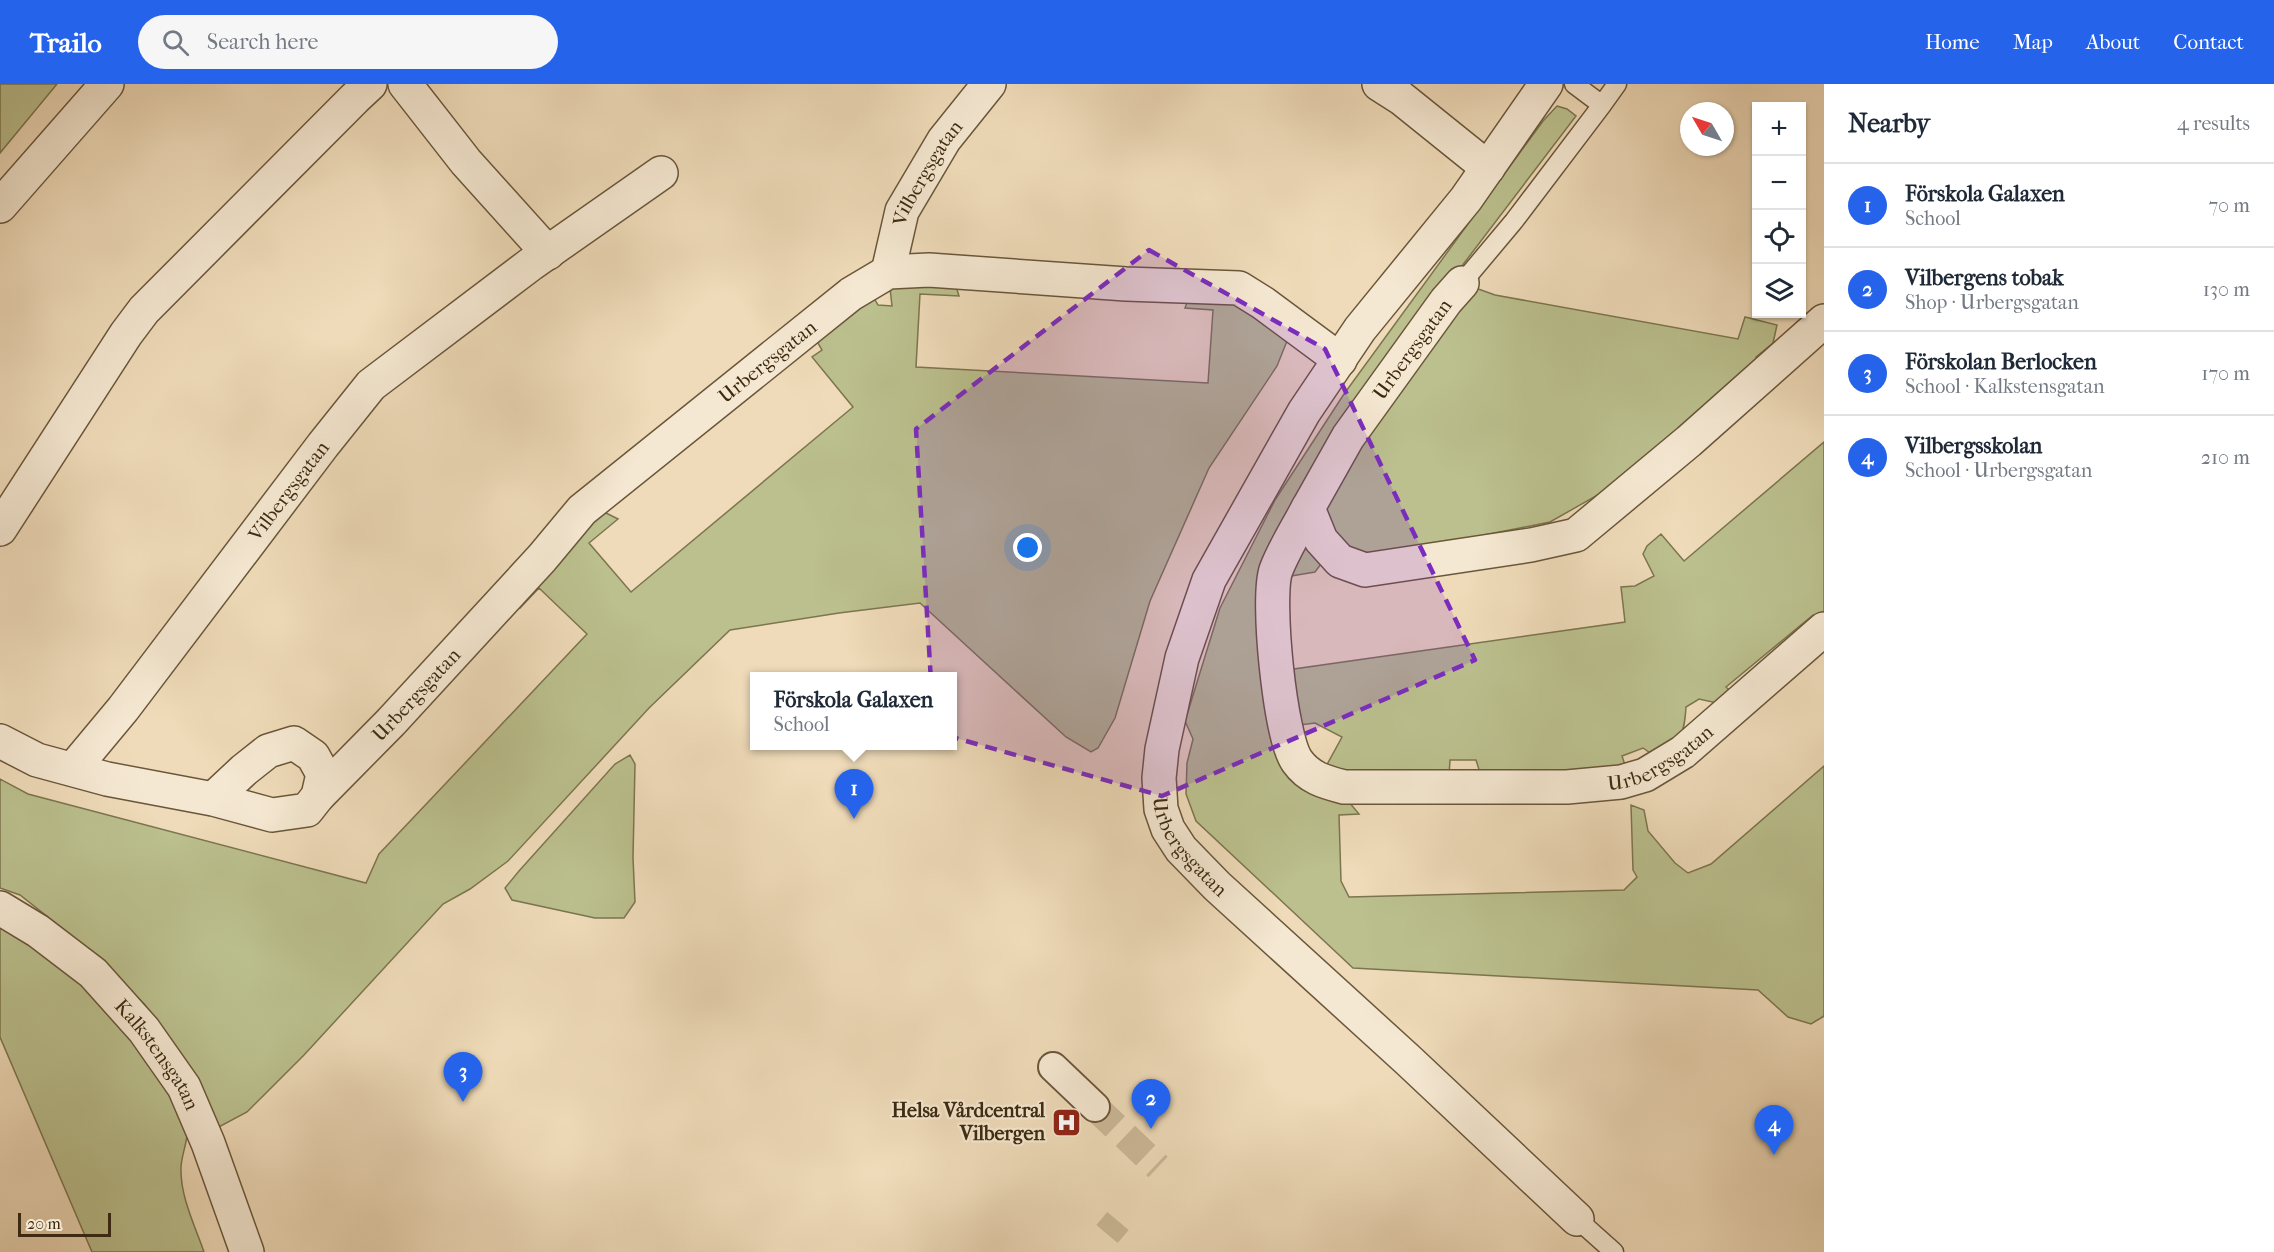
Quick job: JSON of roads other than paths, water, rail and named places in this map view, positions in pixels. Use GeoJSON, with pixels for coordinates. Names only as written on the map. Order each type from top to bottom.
{"type":"FeatureCollection","features":[{"type":"Feature","properties":{"kind":"street"},"geometry":{"type":"LineString","coordinates":[[0,206],[107,84]]}},
{"type":"Feature","properties":{"kind":"street"},"geometry":{"type":"LineString","coordinates":[[0,529],[126,334],[144,310],[370,84]]}},
{"type":"Feature","properties":{"kind":"street"},"geometry":{"type":"LineString","coordinates":[[405,84],[466,162],[548,253]]}},
{"type":"Feature","properties":{"kind":"street","name":"Vilbergsgatan"},"geometry":{"type":"LineString","coordinates":[[888,272],[902,211],[944,140],[989,84]]}},
{"type":"Feature","properties":{"kind":"street"},"geometry":{"type":"LineString","coordinates":[[1379,84],[1401,98],[1488,168]]}},
{"type":"Feature","properties":{"kind":"street","name":"Urbergsgatan"},"geometry":{"type":"LineString","coordinates":[[1546,84],[1446,224],[1360,329],[1304,411],[1209,580],[1182,658],[1162,749],[1159,778],[1161,809],[1168,829],[1181,849],[1217,886],[1408,1060],[1577,1219]]}},
{"type":"Feature","properties":{"kind":"street","name":"Vilbergsgatan"},"geometry":{"type":"LineString","coordinates":[[73,769],[123,709],[371,385],[548,253],[661,173]]}},
{"type":"Feature","properties":{"kind":"street","name":"Urbergsgatan"},"geometry":{"type":"LineString","coordinates":[[318,796],[423,687],[542,558],[582,510],[808,327],[851,294],[888,272],[929,270],[1126,284],[1239,288],[1340,360]]}},
{"type":"Feature","properties":{"kind":"street","name":"Urbergsgatan"},"geometry":{"type":"LineString","coordinates":[[1462,283],[1446,301],[1348,437],[1275,571],[1272,603],[1278,672],[1288,735],[1296,760],[1315,779],[1344,787],[1567,788],[1621,782],[1645,775],[1683,752],[1824,629]]}},
{"type":"Feature","properties":{"kind":"street"},"geometry":{"type":"LineString","coordinates":[[1308,508],[1321,540],[1340,561],[1365,570],[1531,546],[1576,535],[1689,441],[1824,321]]}},
{"type":"Feature","properties":{"kind":"street"},"geometry":{"type":"LineString","coordinates":[[0,741],[37,760],[107,779],[213,799],[272,815],[307,810],[318,796],[323,774],[313,756],[294,743],[268,751],[213,799]]}},
{"type":"Feature","properties":{"kind":"street","name":"Kalkstensgatan"},"geometry":{"type":"LineString","coordinates":[[0,908],[38,931],[93,973],[144,1030],[184,1087],[208,1143],[247,1252]]}},
{"type":"Feature","properties":{"kind":"street"},"geometry":{"type":"LineString","coordinates":[[1053,1067],[1095,1107]]}},
{"type":"Feature","properties":{"kind":"lane"},"geometry":{"type":"LineString","coordinates":[[1574,84],[1602,105]]}},
{"type":"Feature","properties":{"kind":"lane"},"geometry":{"type":"LineString","coordinates":[[1462,283],[1514,221],[1617,84]]}},
{"type":"Feature","properties":{"kind":"lane"},"geometry":{"type":"LineString","coordinates":[[1577,1219],[1614,1252]]}},
{"type":"Feature","properties":{"kind":"tunnel"},"geometry":{"type":"LineString","coordinates":[[1095,1107],[1158,1167]]}},
{"type":"Feature","properties":{"kind":"tunnel"},"geometry":{"type":"LineString","coordinates":[[1107,1234],[1118,1221]]}},
{"type":"Feature","properties":{"kind":"place","name":"Förskola Galaxen"},"geometry":{"type":"Point","coordinates":[854,819]}},
{"type":"Feature","properties":{"kind":"place","name":"Förskolan Berlocken"},"geometry":{"type":"Point","coordinates":[463,1102]}},
{"type":"Feature","properties":{"kind":"place","name":"Helsa Vårdcentral Vilbergen"},"geometry":{"type":"Point","coordinates":[1066,1122]}},
{"type":"Feature","properties":{"kind":"place","name":"Vilbergens tobak"},"geometry":{"type":"Point","coordinates":[1151,1129]}},
{"type":"Feature","properties":{"kind":"place","name":"Vilbergsskolan"},"geometry":{"type":"Point","coordinates":[1774,1155]}}]}
